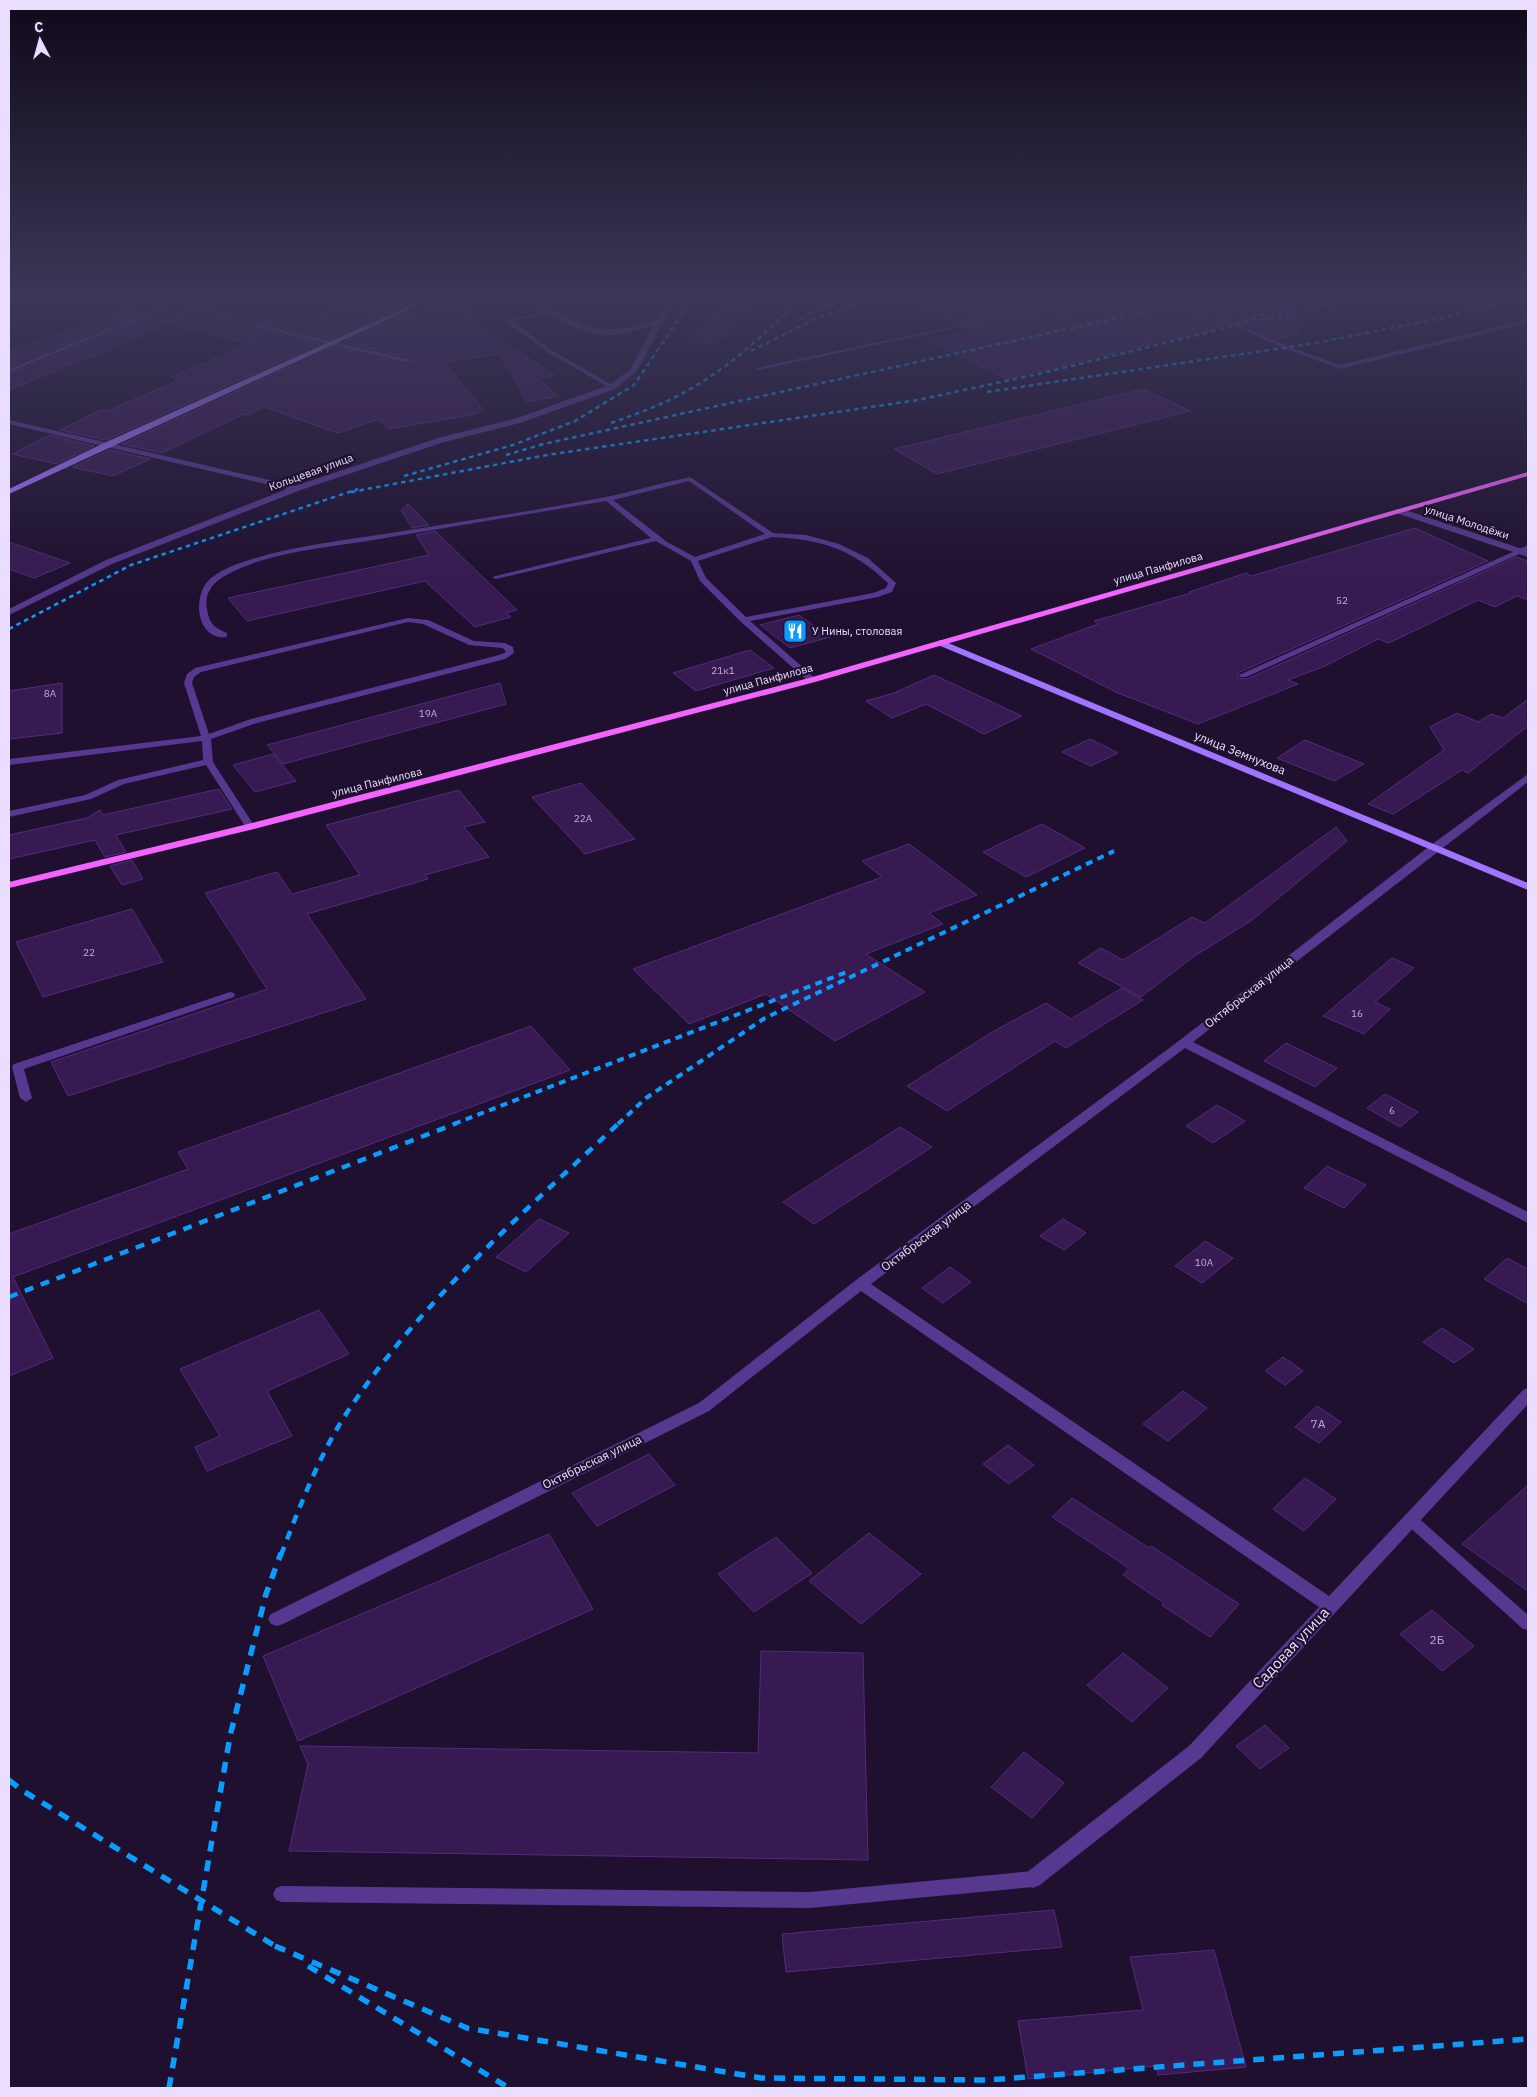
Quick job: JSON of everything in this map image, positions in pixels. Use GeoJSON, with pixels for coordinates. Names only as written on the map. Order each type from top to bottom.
{"type":"FeatureCollection","features":[{"type":"Feature","properties":{"kind":"main road"},"geometry":{"type":"LineString","coordinates":[[9,492],[217,396]]}},
{"type":"Feature","properties":{"kind":"main road","name":"улица Панфилова"},"geometry":{"type":"LineString","coordinates":[[9,885],[250,827],[812,680],[1528,474]]}},
{"type":"Feature","properties":{"kind":"main road","name":"улица Земнухова"},"geometry":{"type":"LineString","coordinates":[[941,643],[1528,887]]}},
{"type":"Feature","properties":{"kind":"street","name":"Кольцевая улица"},"geometry":{"type":"LineString","coordinates":[[9,612],[109,562],[295,489],[440,440],[517,421],[587,396]]}},
{"type":"Feature","properties":{"kind":"street"},"geometry":{"type":"LineString","coordinates":[[9,422],[295,489]]}},
{"type":"Feature","properties":{"kind":"street","name":"улица Молодёжи"},"geometry":{"type":"LineString","coordinates":[[1399,511],[1528,554]]}},
{"type":"Feature","properties":{"kind":"street","name":"Октябрьская улица"},"geometry":{"type":"LineString","coordinates":[[277,1619],[704,1406],[861,1284],[1184,1043],[1435,847],[1528,777]]}},
{"type":"Feature","properties":{"kind":"street"},"geometry":{"type":"LineString","coordinates":[[1184,1043],[1528,1218]]}},
{"type":"Feature","properties":{"kind":"street"},"geometry":{"type":"LineString","coordinates":[[861,1284],[1330,1606]]}},
{"type":"Feature","properties":{"kind":"street","name":"Садовая улица"},"geometry":{"type":"LineString","coordinates":[[1033,1879],[1195,1752],[1528,1394]]}},
{"type":"Feature","properties":{"kind":"lane"},"geometry":{"type":"LineString","coordinates":[[224,635],[212,631],[206,625],[202,607],[205,588],[221,575],[257,562],[318,547],[608,500],[651,486],[690,479],[771,534]]}},
{"type":"Feature","properties":{"kind":"lane"},"geometry":{"type":"LineString","coordinates":[[608,500],[656,539],[694,560],[703,579],[744,620],[812,680]]}},
{"type":"Feature","properties":{"kind":"lane"},"geometry":{"type":"LineString","coordinates":[[694,560],[771,534],[808,536],[845,547],[880,570],[892,583],[888,590],[875,595],[744,620]]}},
{"type":"Feature","properties":{"kind":"lane"},"geometry":{"type":"LineString","coordinates":[[496,577],[656,539]]}},
{"type":"Feature","properties":{"kind":"lane"},"geometry":{"type":"LineString","coordinates":[[1243,675],[1528,547]]}},
{"type":"Feature","properties":{"kind":"lane"},"geometry":{"type":"LineString","coordinates":[[9,762],[206,738],[254,721],[502,657],[510,653],[510,649],[505,646],[472,643],[425,622],[408,620],[198,670],[190,676],[188,683],[206,738],[208,762],[250,827]]}},
{"type":"Feature","properties":{"kind":"lane"},"geometry":{"type":"LineString","coordinates":[[9,814],[88,797],[121,782],[208,762]]}},
{"type":"Feature","properties":{"kind":"lane"},"geometry":{"type":"LineString","coordinates":[[26,1098],[18,1066],[230,995]]}},
{"type":"Feature","properties":{"kind":"lane"},"geometry":{"type":"LineString","coordinates":[[1410,1519],[1528,1624]]}},
{"type":"Feature","properties":{"kind":"lane"},"geometry":{"type":"LineString","coordinates":[[282,1894],[810,1900],[1033,1879]]}},
{"type":"Feature","properties":{"kind":"building"},"geometry":{"type":"Polygon","coordinates":[[[142,396],[204,396],[106,440],[60,430],[101,410],[107,411],[142,396]]]}},
{"type":"Feature","properties":{"kind":"building"},"geometry":{"type":"Polygon","coordinates":[[[227,396],[472,396],[484,411],[477,414],[388,429],[379,419],[338,433],[264,407],[249,415],[244,414],[162,453],[122,444],[227,396]]]}},
{"type":"Feature","properties":{"kind":"building"},"geometry":{"type":"Polygon","coordinates":[[[524,396],[558,396],[527,402],[524,396]]]}},
{"type":"Feature","properties":{"kind":"building"},"geometry":{"type":"Polygon","coordinates":[[[1115,396],[1158,396],[1190,411],[937,474],[894,449],[1115,396]]]}},
{"type":"Feature","properties":{"kind":"building"},"geometry":{"type":"Polygon","coordinates":[[[49,435],[94,446],[57,464],[12,454],[49,435]]]}},
{"type":"Feature","properties":{"kind":"building"},"geometry":{"type":"Polygon","coordinates":[[[110,450],[150,459],[113,476],[72,467],[110,450]]]}},
{"type":"Feature","properties":{"kind":"building"},"geometry":{"type":"Polygon","coordinates":[[[408,504],[429,525],[412,528],[401,510],[408,504]]]}},
{"type":"Feature","properties":{"kind":"building"},"geometry":{"type":"Polygon","coordinates":[[[1415,528],[1488,561],[1238,673],[1238,678],[1247,679],[1516,557],[1528,561],[1528,600],[1517,596],[1495,607],[1478,600],[1389,643],[1378,639],[1325,666],[1288,680],[1298,684],[1198,724],[1118,693],[1031,649],[1098,624],[1094,621],[1191,593],[1189,592],[1246,573],[1251,576],[1415,528]]]}},
{"type":"Feature","properties":{"kind":"building"},"geometry":{"type":"Polygon","coordinates":[[[435,531],[517,610],[506,613],[511,617],[475,627],[425,581],[247,621],[228,598],[429,555],[416,535],[435,531]]]}},
{"type":"Feature","properties":{"kind":"building"},"geometry":{"type":"Polygon","coordinates":[[[9,542],[70,563],[34,578],[9,569],[9,542]]]}},
{"type":"Feature","properties":{"kind":"building"},"geometry":{"type":"Polygon","coordinates":[[[799,615],[830,637],[790,648],[760,625],[799,615]]]}},
{"type":"Feature","properties":{"kind":"building"},"geometry":{"type":"Polygon","coordinates":[[[750,650],[774,668],[696,691],[673,673],[750,650]]]}},
{"type":"Feature","properties":{"kind":"building"},"geometry":{"type":"Polygon","coordinates":[[[934,675],[1022,716],[984,734],[926,704],[892,718],[866,701],[894,693],[934,675]]]}},
{"type":"Feature","properties":{"kind":"building"},"geometry":{"type":"Polygon","coordinates":[[[62,683],[62,733],[9,739],[9,691],[62,683]]]}},
{"type":"Feature","properties":{"kind":"building"},"geometry":{"type":"Polygon","coordinates":[[[500,683],[506,704],[283,764],[267,745],[500,683]]]}},
{"type":"Feature","properties":{"kind":"building"},"geometry":{"type":"Polygon","coordinates":[[[1528,699],[1528,726],[1468,773],[1462,770],[1393,814],[1368,804],[1444,750],[1430,727],[1457,713],[1478,722],[1491,714],[1503,718],[1528,699]]]}},
{"type":"Feature","properties":{"kind":"building"},"geometry":{"type":"Polygon","coordinates":[[[1090,739],[1118,753],[1091,766],[1062,752],[1090,739]]]}},
{"type":"Feature","properties":{"kind":"building"},"geometry":{"type":"Polygon","coordinates":[[[1305,740],[1364,764],[1334,781],[1277,758],[1305,740]]]}},
{"type":"Feature","properties":{"kind":"building"},"geometry":{"type":"Polygon","coordinates":[[[273,754],[296,781],[255,792],[233,765],[273,754]]]}},
{"type":"Feature","properties":{"kind":"building"},"geometry":{"type":"Polygon","coordinates":[[[581,783],[635,839],[585,854],[532,797],[581,783]]]}},
{"type":"Feature","properties":{"kind":"building"},"geometry":{"type":"Polygon","coordinates":[[[219,789],[232,809],[116,835],[126,852],[105,857],[95,840],[9,859],[9,835],[87,818],[100,810],[103,815],[219,789]]]}},
{"type":"Feature","properties":{"kind":"building"},"geometry":{"type":"Polygon","coordinates":[[[459,790],[485,822],[464,827],[489,857],[425,875],[428,879],[307,914],[366,999],[68,1096],[51,1062],[267,989],[205,893],[277,872],[292,894],[360,875],[326,825],[459,790]]]}},
{"type":"Feature","properties":{"kind":"building"},"geometry":{"type":"Polygon","coordinates":[[[1042,824],[1085,848],[1026,877],[983,852],[1042,824]]]}},
{"type":"Feature","properties":{"kind":"building"},"geometry":{"type":"Polygon","coordinates":[[[1336,827],[1347,841],[1252,920],[1193,957],[1141,997],[1078,963],[1101,948],[1123,960],[1192,917],[1205,923],[1336,827]]]}},
{"type":"Feature","properties":{"kind":"building"},"geometry":{"type":"Polygon","coordinates":[[[909,844],[977,895],[929,913],[943,924],[866,954],[925,992],[835,1041],[766,994],[689,1024],[633,969],[882,877],[862,861],[909,844]]]}},
{"type":"Feature","properties":{"kind":"building"},"geometry":{"type":"Polygon","coordinates":[[[132,860],[143,879],[122,885],[110,866],[132,860]]]}},
{"type":"Feature","properties":{"kind":"building"},"geometry":{"type":"Polygon","coordinates":[[[132,909],[163,962],[43,997],[16,942],[132,909]]]}},
{"type":"Feature","properties":{"kind":"building"},"geometry":{"type":"Polygon","coordinates":[[[1392,958],[1414,968],[1375,1002],[1390,1009],[1364,1034],[1323,1016],[1392,958]]]}},
{"type":"Feature","properties":{"kind":"building"},"geometry":{"type":"Polygon","coordinates":[[[1122,988],[1143,1000],[1066,1048],[1055,1041],[947,1111],[907,1086],[994,1031],[1046,1003],[1071,1019],[1122,988]]]}},
{"type":"Feature","properties":{"kind":"building"},"geometry":{"type":"Polygon","coordinates":[[[531,1026],[570,1070],[13,1277],[53,1358],[9,1376],[9,1234],[188,1169],[178,1152],[531,1026]]]}},
{"type":"Feature","properties":{"kind":"building"},"geometry":{"type":"Polygon","coordinates":[[[1286,1043],[1337,1068],[1315,1087],[1264,1061],[1286,1043]]]}},
{"type":"Feature","properties":{"kind":"building"},"geometry":{"type":"Polygon","coordinates":[[[1385,1094],[1418,1112],[1400,1127],[1367,1108],[1385,1094]]]}},
{"type":"Feature","properties":{"kind":"building"},"geometry":{"type":"Polygon","coordinates":[[[1217,1105],[1245,1121],[1213,1143],[1186,1126],[1217,1105]]]}},
{"type":"Feature","properties":{"kind":"building"},"geometry":{"type":"Polygon","coordinates":[[[900,1127],[932,1147],[814,1224],[783,1202],[900,1127]]]}},
{"type":"Feature","properties":{"kind":"building"},"geometry":{"type":"Polygon","coordinates":[[[1327,1166],[1366,1185],[1344,1208],[1304,1188],[1327,1166]]]}},
{"type":"Feature","properties":{"kind":"building"},"geometry":{"type":"Polygon","coordinates":[[[539,1219],[569,1233],[526,1272],[496,1257],[539,1219]]]}},
{"type":"Feature","properties":{"kind":"building"},"geometry":{"type":"Polygon","coordinates":[[[1063,1219],[1086,1233],[1064,1250],[1040,1236],[1063,1219]]]}},
{"type":"Feature","properties":{"kind":"building"},"geometry":{"type":"Polygon","coordinates":[[[1205,1241],[1233,1258],[1202,1283],[1175,1266],[1205,1241]]]}},
{"type":"Feature","properties":{"kind":"building"},"geometry":{"type":"Polygon","coordinates":[[[1507,1258],[1528,1269],[1528,1304],[1484,1279],[1507,1258]]]}},
{"type":"Feature","properties":{"kind":"building"},"geometry":{"type":"Polygon","coordinates":[[[950,1267],[971,1282],[943,1303],[922,1288],[950,1267]]]}},
{"type":"Feature","properties":{"kind":"building"},"geometry":{"type":"Polygon","coordinates":[[[319,1310],[349,1354],[267,1391],[292,1436],[207,1471],[195,1447],[220,1436],[180,1369],[319,1310]]]}},
{"type":"Feature","properties":{"kind":"building"},"geometry":{"type":"Polygon","coordinates":[[[1442,1328],[1474,1349],[1454,1363],[1423,1342],[1442,1328]]]}},
{"type":"Feature","properties":{"kind":"building"},"geometry":{"type":"Polygon","coordinates":[[[1283,1357],[1303,1371],[1285,1385],[1265,1371],[1283,1357]]]}},
{"type":"Feature","properties":{"kind":"building"},"geometry":{"type":"Polygon","coordinates":[[[1183,1391],[1207,1408],[1168,1441],[1143,1424],[1183,1391]]]}},
{"type":"Feature","properties":{"kind":"building"},"geometry":{"type":"Polygon","coordinates":[[[1317,1406],[1341,1422],[1319,1443],[1295,1427],[1317,1406]]]}},
{"type":"Feature","properties":{"kind":"building"},"geometry":{"type":"Polygon","coordinates":[[[1008,1445],[1034,1465],[1009,1484],[983,1464],[1008,1445]]]}},
{"type":"Feature","properties":{"kind":"building"},"geometry":{"type":"Polygon","coordinates":[[[649,1454],[675,1485],[597,1526],[572,1493],[649,1454]]]}},
{"type":"Feature","properties":{"kind":"building"},"geometry":{"type":"Polygon","coordinates":[[[1305,1478],[1336,1499],[1304,1531],[1273,1509],[1305,1478]]]}},
{"type":"Feature","properties":{"kind":"building"},"geometry":{"type":"Polygon","coordinates":[[[1528,1485],[1528,1591],[1462,1544],[1528,1485]]]}},
{"type":"Feature","properties":{"kind":"building"},"geometry":{"type":"Polygon","coordinates":[[[1072,1498],[1149,1548],[1151,1546],[1239,1604],[1210,1637],[1162,1605],[1164,1603],[1123,1575],[1129,1568],[1052,1517],[1072,1498]]]}},
{"type":"Feature","properties":{"kind":"building"},"geometry":{"type":"Polygon","coordinates":[[[869,1533],[921,1574],[861,1624],[809,1581],[869,1533]]]}},
{"type":"Feature","properties":{"kind":"building"},"geometry":{"type":"Polygon","coordinates":[[[549,1534],[593,1609],[298,1741],[263,1656],[549,1534]]]}},
{"type":"Feature","properties":{"kind":"building"},"geometry":{"type":"Polygon","coordinates":[[[776,1537],[812,1573],[754,1612],[718,1574],[776,1537]]]}},
{"type":"Feature","properties":{"kind":"building"},"geometry":{"type":"Polygon","coordinates":[[[1432,1610],[1474,1646],[1442,1671],[1400,1634],[1432,1610]]]}},
{"type":"Feature","properties":{"kind":"building"},"geometry":{"type":"Polygon","coordinates":[[[761,1651],[863,1653],[868,1860],[289,1851],[308,1764],[300,1746],[758,1753],[761,1651]]]}},
{"type":"Feature","properties":{"kind":"building"},"geometry":{"type":"Polygon","coordinates":[[[1123,1653],[1168,1688],[1132,1722],[1087,1685],[1123,1653]]]}},
{"type":"Feature","properties":{"kind":"building"},"geometry":{"type":"Polygon","coordinates":[[[1265,1725],[1289,1748],[1260,1769],[1236,1746],[1265,1725]]]}},
{"type":"Feature","properties":{"kind":"building"},"geometry":{"type":"Polygon","coordinates":[[[1024,1752],[1064,1783],[1032,1818],[991,1787],[1024,1752]]]}},
{"type":"Feature","properties":{"kind":"building"},"geometry":{"type":"Polygon","coordinates":[[[1054,1910],[1062,1947],[786,1972],[782,1934],[1054,1910]]]}},
{"type":"Feature","properties":{"kind":"building"},"geometry":{"type":"Polygon","coordinates":[[[1214,1950],[1246,2067],[1158,2075],[1156,2066],[1028,2079],[1018,2021],[1143,2010],[1130,1957],[1214,1950]]]}},
{"type":"Feature","properties":{"kind":"railway"},"geometry":{"type":"LineString","coordinates":[[404,476],[513,445],[575,421],[616,396]]}},
{"type":"Feature","properties":{"kind":"railway"},"geometry":{"type":"LineString","coordinates":[[611,423],[677,396]]}},
{"type":"Feature","properties":{"kind":"railway"},"geometry":{"type":"LineString","coordinates":[[539,445],[763,396]]}},
{"type":"Feature","properties":{"kind":"railway"},"geometry":{"type":"LineString","coordinates":[[351,492],[547,455],[937,396]]}},
{"type":"Feature","properties":{"kind":"railway"},"geometry":{"type":"LineString","coordinates":[[506,455],[544,444]]}},
{"type":"Feature","properties":{"kind":"railway"},"geometry":{"type":"LineString","coordinates":[[9,629],[131,565],[358,489]]}},
{"type":"Feature","properties":{"kind":"railway"},"geometry":{"type":"LineString","coordinates":[[618,1124],[646,1098],[765,1018],[1114,851]]}},
{"type":"Feature","properties":{"kind":"railway"},"geometry":{"type":"LineString","coordinates":[[454,1124],[847,972]]}},
{"type":"Feature","properties":{"kind":"railway"},"geometry":{"type":"LineString","coordinates":[[9,1297],[457,1123]]}},
{"type":"Feature","properties":{"kind":"railway"},"geometry":{"type":"LineString","coordinates":[[281,1555],[328,1445],[348,1411],[377,1371],[408,1332],[475,1260],[619,1123]]}},
{"type":"Feature","properties":{"kind":"railway"},"geometry":{"type":"LineString","coordinates":[[201,1901],[230,1736],[266,1594],[281,1553]]}},
{"type":"Feature","properties":{"kind":"railway"},"geometry":{"type":"LineString","coordinates":[[9,1780],[20,1789],[201,1901]]}},
{"type":"Feature","properties":{"kind":"railway"},"geometry":{"type":"LineString","coordinates":[[169,2088],[201,1901]]}},
{"type":"Feature","properties":{"kind":"railway"},"geometry":{"type":"LineString","coordinates":[[201,1901],[275,1946]]}},
{"type":"Feature","properties":{"kind":"railway"},"geometry":{"type":"LineString","coordinates":[[275,1946],[467,2028],[761,2078],[987,2080],[1528,2039]]}},
{"type":"Feature","properties":{"kind":"railway"},"geometry":{"type":"LineString","coordinates":[[275,1946],[280,1949]]}},
{"type":"Feature","properties":{"kind":"railway"},"geometry":{"type":"LineString","coordinates":[[308,1966],[509,2088]]}},
{"type":"Feature","properties":{"kind":"place","name":"У Нины, столовая"},"geometry":{"type":"Point","coordinates":[795,631]}}]}
